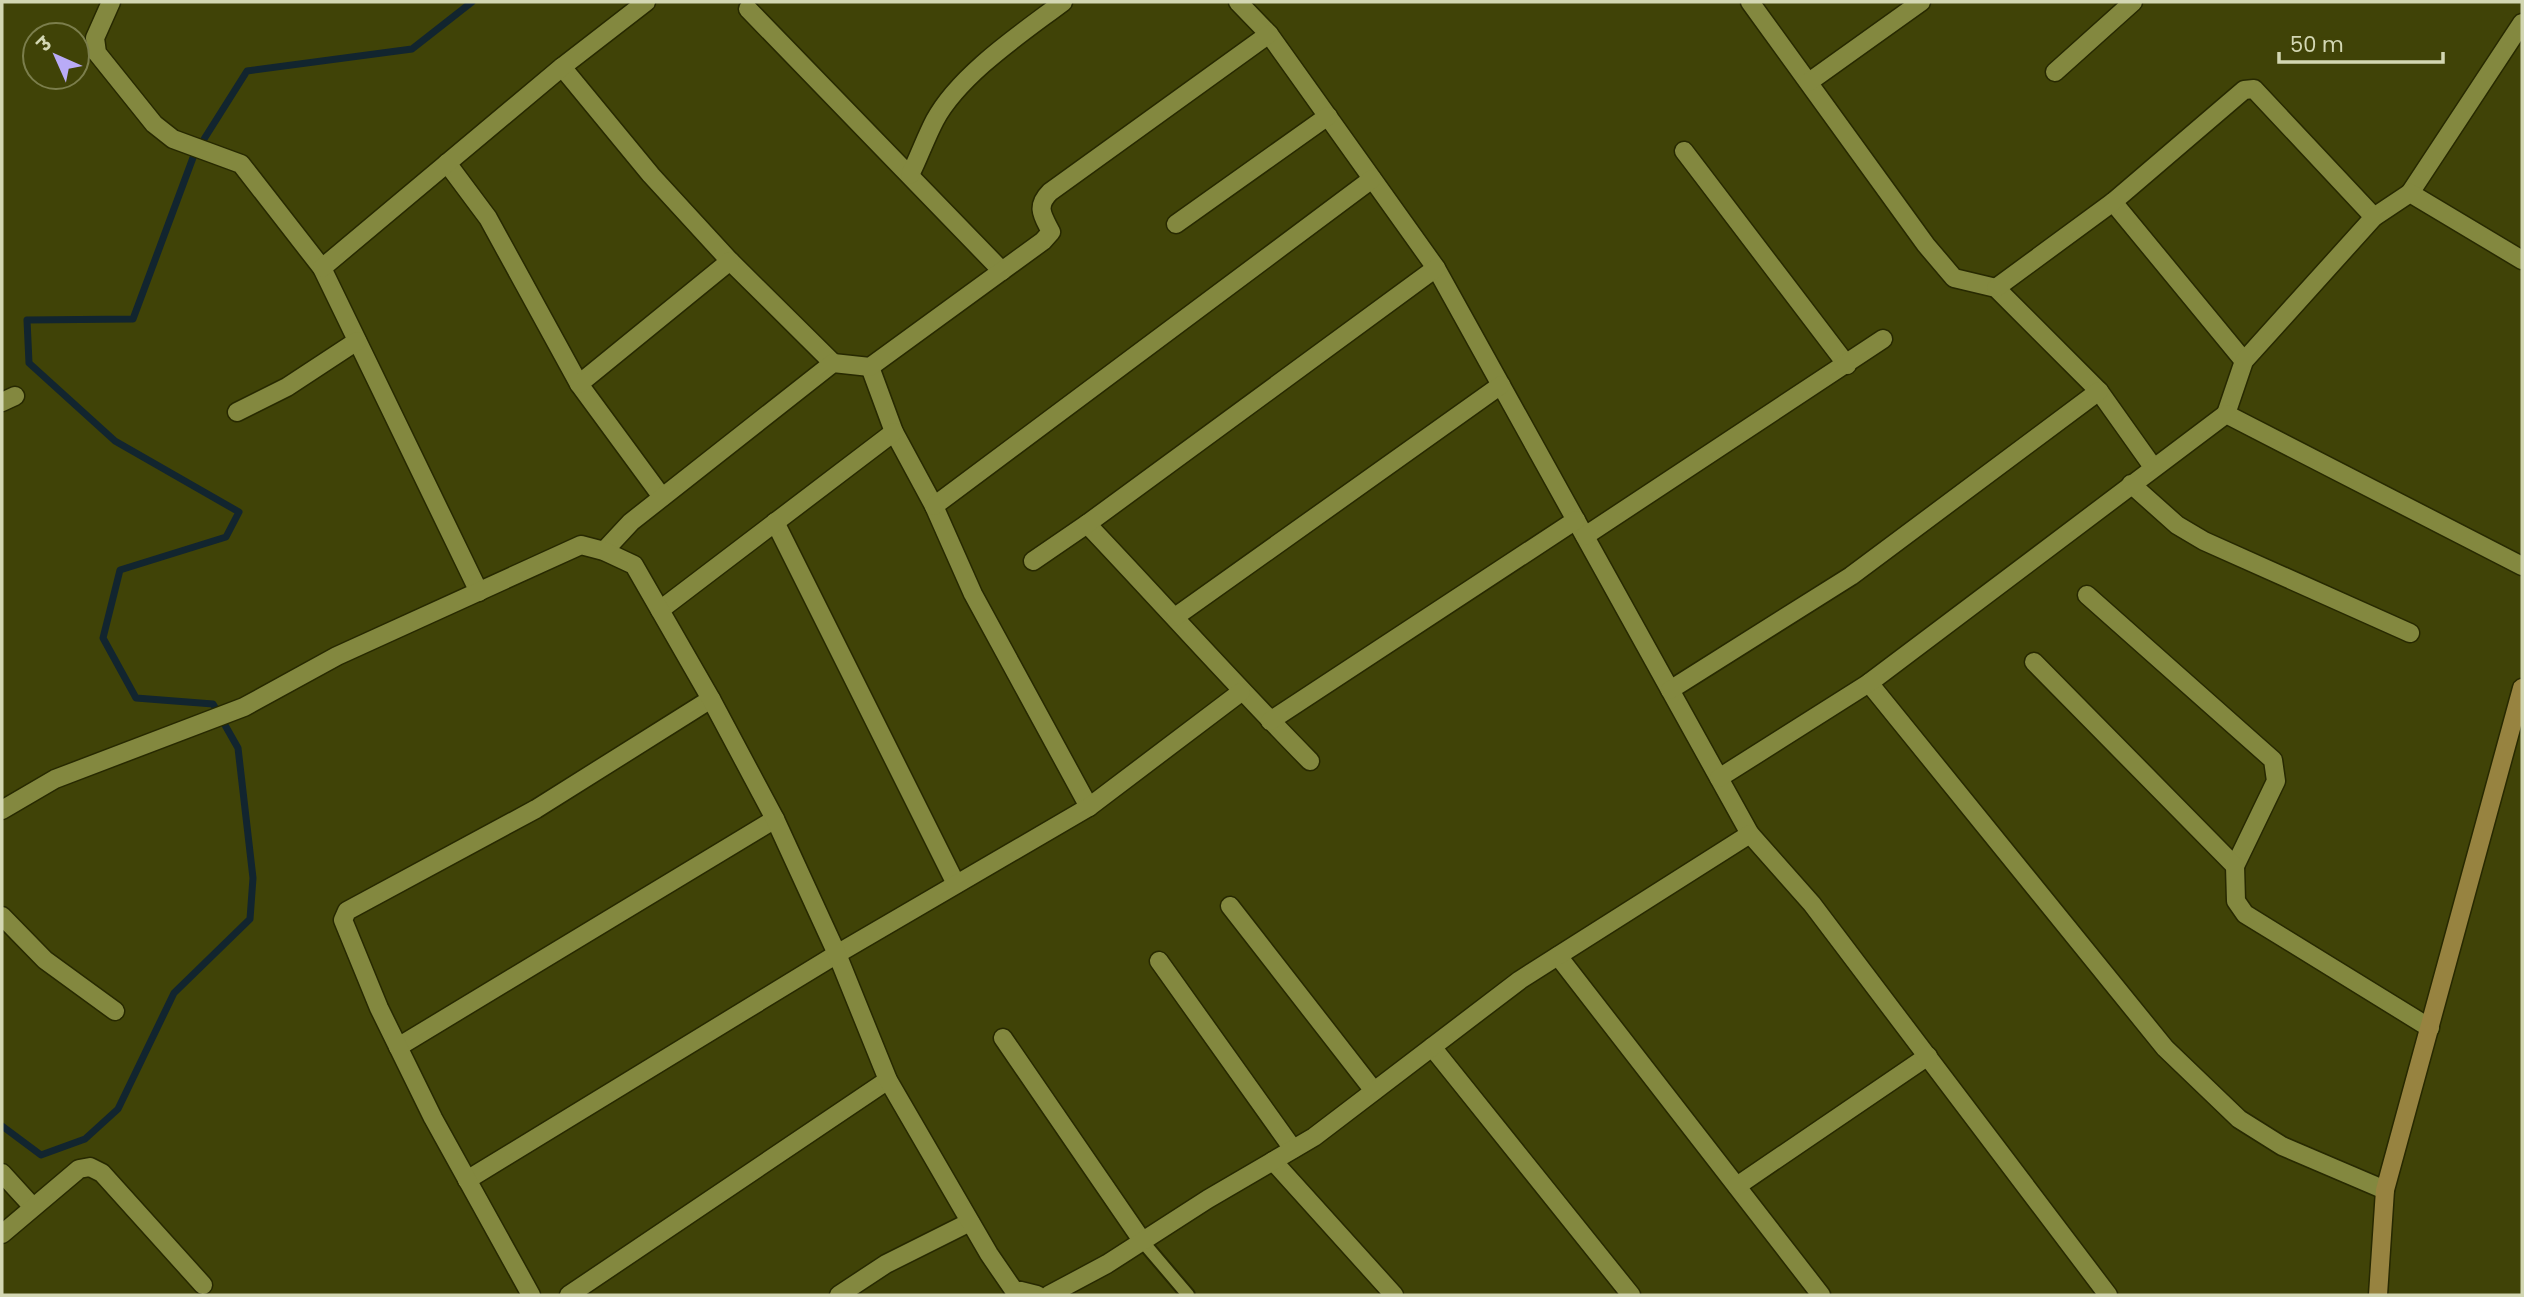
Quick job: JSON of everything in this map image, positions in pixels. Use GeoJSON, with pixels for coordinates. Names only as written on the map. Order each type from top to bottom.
{"type":"FeatureCollection","features":[{"type":"Feature","properties":{"kind":"main road"},"geometry":{"type":"LineString","coordinates":[[2378,1295],[2385,1190],[2522,688]]}},
{"type":"Feature","properties":{"kind":"street"},"geometry":{"type":"LineString","coordinates":[[111,2],[95,38],[97,52],[154,124],[173,139],[241,164],[321,268],[478,592]]}},
{"type":"Feature","properties":{"kind":"street"},"geometry":{"type":"LineString","coordinates":[[321,268],[562,67],[646,2]]}},
{"type":"Feature","properties":{"kind":"street"},"geometry":{"type":"LineString","coordinates":[[910,175],[936,119],[953,94],[1001,49],[1063,2]]}},
{"type":"Feature","properties":{"kind":"street"},"geometry":{"type":"LineString","coordinates":[[1238,2],[1269,34],[1436,268],[1750,834],[1812,904],[2108,1295]]}},
{"type":"Feature","properties":{"kind":"street"},"geometry":{"type":"LineString","coordinates":[[1750,2],[1926,245],[1954,278],[1996,288],[2099,391],[2153,467]]}},
{"type":"Feature","properties":{"kind":"street"},"geometry":{"type":"LineString","coordinates":[[1809,82],[1921,2]]}},
{"type":"Feature","properties":{"kind":"street"},"geometry":{"type":"LineString","coordinates":[[2055,72],[2133,2]]}},
{"type":"Feature","properties":{"kind":"street"},"geometry":{"type":"LineString","coordinates":[[748,9],[1002,271]]}},
{"type":"Feature","properties":{"kind":"street"},"geometry":{"type":"LineString","coordinates":[[1719,778],[1869,683],[2226,414],[2244,361],[2374,217],[2410,193],[2522,23]]}},
{"type":"Feature","properties":{"kind":"street"},"geometry":{"type":"LineString","coordinates":[[562,67],[651,174],[730,261],[833,363],[870,367],[1050,236],[1051,232],[1041,215],[1041,207],[1043,199],[1051,192],[1269,34]]}},
{"type":"Feature","properties":{"kind":"street"},"geometry":{"type":"LineString","coordinates":[[1996,288],[2113,202],[2244,90],[2253,89],[2374,217]]}},
{"type":"Feature","properties":{"kind":"street"},"geometry":{"type":"LineString","coordinates":[[1176,224],[1328,117]]}},
{"type":"Feature","properties":{"kind":"street"},"geometry":{"type":"LineString","coordinates":[[1684,151],[1847,365]]}},
{"type":"Feature","properties":{"kind":"street"},"geometry":{"type":"LineString","coordinates":[[447,163],[488,218],[579,384],[662,498]]}},
{"type":"Feature","properties":{"kind":"street"},"geometry":{"type":"LineString","coordinates":[[934,506],[1372,179]]}},
{"type":"Feature","properties":{"kind":"street"},"geometry":{"type":"LineString","coordinates":[[2410,193],[2522,260]]}},
{"type":"Feature","properties":{"kind":"street"},"geometry":{"type":"LineString","coordinates":[[2113,202],[2244,361]]}},
{"type":"Feature","properties":{"kind":"street"},"geometry":{"type":"LineString","coordinates":[[579,384],[730,261]]}},
{"type":"Feature","properties":{"kind":"street"},"geometry":{"type":"LineString","coordinates":[[1033,561],[1436,268]]}},
{"type":"Feature","properties":{"kind":"street"},"geometry":{"type":"LineString","coordinates":[[1585,536],[1883,339]]}},
{"type":"Feature","properties":{"kind":"street"},"geometry":{"type":"LineString","coordinates":[[237,412],[287,387],[357,341]]}},
{"type":"Feature","properties":{"kind":"street"},"geometry":{"type":"LineString","coordinates":[[604,551],[631,522],[833,363]]}},
{"type":"Feature","properties":{"kind":"street"},"geometry":{"type":"LineString","coordinates":[[870,367],[894,432],[934,506],[972,594],[1089,807]]}},
{"type":"Feature","properties":{"kind":"street"},"geometry":{"type":"LineString","coordinates":[[1175,617],[1501,384]]}},
{"type":"Feature","properties":{"kind":"street"},"geometry":{"type":"LineString","coordinates":[[1670,690],[1851,576],[2099,391]]}},
{"type":"Feature","properties":{"kind":"street"},"geometry":{"type":"LineString","coordinates":[[2226,414],[2522,566]]}},
{"type":"Feature","properties":{"kind":"street"},"geometry":{"type":"LineString","coordinates":[[660,610],[894,432]]}},
{"type":"Feature","properties":{"kind":"street"},"geometry":{"type":"LineString","coordinates":[[2131,484],[2177,525],[2204,541],[2410,633]]}},
{"type":"Feature","properties":{"kind":"street"},"geometry":{"type":"LineString","coordinates":[[1270,721],[1576,520]]}},
{"type":"Feature","properties":{"kind":"street"},"geometry":{"type":"LineString","coordinates":[[775,523],[956,884]]}},
{"type":"Feature","properties":{"kind":"street"},"geometry":{"type":"LineString","coordinates":[[1087,524],[1241,692],[1310,761]]}},
{"type":"Feature","properties":{"kind":"street"},"geometry":{"type":"LineString","coordinates":[[2,810],[55,779],[244,707],[337,656],[581,544],[634,565],[711,699],[775,820],[837,954],[888,1080],[989,1254],[1013,1289],[1037,1295]]}},
{"type":"Feature","properties":{"kind":"street"},"geometry":{"type":"LineString","coordinates":[[2087,596],[2273,760],[2276,781],[2235,866],[2236,901],[2245,914],[2430,1028]]}},
{"type":"Feature","properties":{"kind":"street"},"geometry":{"type":"LineString","coordinates":[[2034,662],[2235,866]]}},
{"type":"Feature","properties":{"kind":"street"},"geometry":{"type":"LineString","coordinates":[[1869,683],[2165,1048],[2249,1126],[2282,1146],[2385,1190]]}},
{"type":"Feature","properties":{"kind":"street"},"geometry":{"type":"LineString","coordinates":[[467,1180],[837,954],[1089,807],[1241,692]]}},
{"type":"Feature","properties":{"kind":"street"},"geometry":{"type":"LineString","coordinates":[[531,1295],[433,1118],[398,1047],[343,920],[347,911],[536,809],[711,699]]}},
{"type":"Feature","properties":{"kind":"street"},"geometry":{"type":"LineString","coordinates":[[398,1047],[775,820]]}},
{"type":"Feature","properties":{"kind":"street"},"geometry":{"type":"LineString","coordinates":[[1049,1295],[1107,1264],[1314,1137],[1520,980],[1750,834]]}},
{"type":"Feature","properties":{"kind":"street"},"geometry":{"type":"LineString","coordinates":[[1230,906],[1374,1091]]}},
{"type":"Feature","properties":{"kind":"street"},"geometry":{"type":"LineString","coordinates":[[2,916],[44,960],[115,1011]]}},
{"type":"Feature","properties":{"kind":"street"},"geometry":{"type":"LineString","coordinates":[[1558,956],[1821,1295]]}},
{"type":"Feature","properties":{"kind":"street"},"geometry":{"type":"LineString","coordinates":[[1159,961],[1293,1149]]}},
{"type":"Feature","properties":{"kind":"street"},"geometry":{"type":"LineString","coordinates":[[1003,1038],[1143,1241]]}},
{"type":"Feature","properties":{"kind":"street"},"geometry":{"type":"LineString","coordinates":[[1432,1047],[1631,1295]]}},
{"type":"Feature","properties":{"kind":"street"},"geometry":{"type":"LineString","coordinates":[[1737,1186],[1928,1056]]}},
{"type":"Feature","properties":{"kind":"street"},"geometry":{"type":"LineString","coordinates":[[569,1295],[888,1080]]}},
{"type":"Feature","properties":{"kind":"street"},"geometry":{"type":"LineString","coordinates":[[1273,1161],[1394,1295]]}},
{"type":"Feature","properties":{"kind":"street"},"geometry":{"type":"LineString","coordinates":[[2,1234],[79,1169],[90,1167],[102,1173],[202,1285]]}},
{"type":"Feature","properties":{"kind":"street"},"geometry":{"type":"LineString","coordinates":[[2,1172],[33,1208]]}},
{"type":"Feature","properties":{"kind":"street"},"geometry":{"type":"LineString","coordinates":[[839,1295],[887,1264],[970,1222]]}},
{"type":"Feature","properties":{"kind":"lane"},"geometry":{"type":"LineString","coordinates":[[1143,1241],[1188,1295]]}},
{"type":"Feature","properties":{"kind":"waterway"},"geometry":{"type":"LineString","coordinates":[[2,1126],[41,1155],[85,1139],[118,1109],[174,993],[250,919],[253,878],[238,748],[213,704],[136,698],[103,638],[120,570],[226,537],[239,512],[115,441],[29,363],[27,320],[133,319],[194,155],[247,71],[412,49],[472,2]]}}]}
